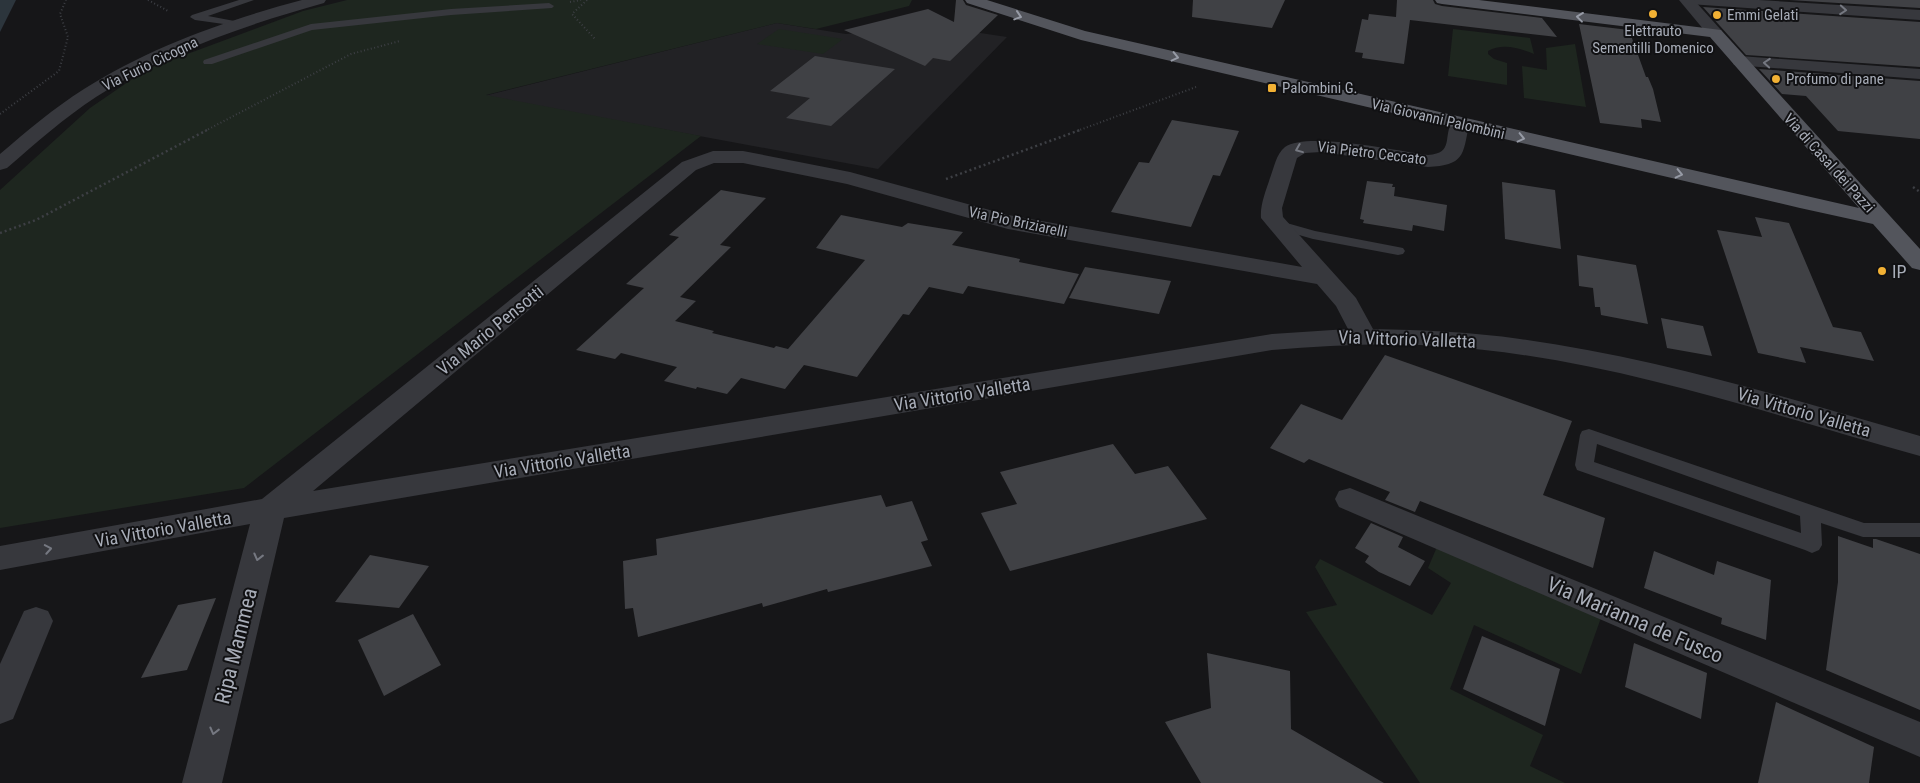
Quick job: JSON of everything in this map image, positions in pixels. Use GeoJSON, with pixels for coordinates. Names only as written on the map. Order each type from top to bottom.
{"type":"FeatureCollection","features":[{"type":"Feature","properties":{"kind":"main road","name":"Via Giovanni Palombini"},"geometry":{"type":"LineString","coordinates":[[972,0],[1081,35],[1460,124],[1800,202],[1878,218]]}},
{"type":"Feature","properties":{"kind":"main road"},"geometry":{"type":"LineString","coordinates":[[1442,0],[1715,33]]}},
{"type":"Feature","properties":{"kind":"main road","name":"Via di Casal dei Pazzi"},"geometry":{"type":"LineString","coordinates":[[1715,33],[1920,263]]}},
{"type":"Feature","properties":{"kind":"street","name":"Via Furio Cicogna"},"geometry":{"type":"LineString","coordinates":[[0,164],[46,125],[103,86],[150,61],[241,25],[319,0]]}},
{"type":"Feature","properties":{"kind":"street"},"geometry":{"type":"LineString","coordinates":[[1687,0],[1715,33]]}},
{"type":"Feature","properties":{"kind":"street"},"geometry":{"type":"LineString","coordinates":[[1687,0],[1920,15]]}},
{"type":"Feature","properties":{"kind":"street"},"geometry":{"type":"LineString","coordinates":[[1740,62],[1920,74]]}},
{"type":"Feature","properties":{"kind":"street","name":"Via Pietro Ceccato"},"geometry":{"type":"LineString","coordinates":[[1276,224],[1272,218],[1270,208],[1287,157],[1297,148],[1321,146],[1428,161],[1444,160],[1454,152],[1460,124]]}},
{"type":"Feature","properties":{"kind":"street","name":"Via Pio Briziarelli"},"geometry":{"type":"LineString","coordinates":[[714,157],[743,157],[834,175],[1008,222],[1326,278]]}},
{"type":"Feature","properties":{"kind":"street","name":"Via Mario Pensotti"},"geometry":{"type":"LineString","coordinates":[[270,510],[689,166],[714,157]]}},
{"type":"Feature","properties":{"kind":"street"},"geometry":{"type":"LineString","coordinates":[[1276,224],[1347,302],[1364,335]]}},
{"type":"Feature","properties":{"kind":"street","name":"Via Vittorio Valletta"},"geometry":{"type":"LineString","coordinates":[[0,558],[270,510],[1272,342],[1326,337],[1364,335],[1438,338],[1501,344],[1612,362],[1732,390],[1920,446]]}},
{"type":"Feature","properties":{"kind":"street","name":"Via Marianna de Fusco"},"geometry":{"type":"LineString","coordinates":[[1350,499],[1920,740]]}},
{"type":"Feature","properties":{"kind":"street","name":"Ripa Mammea"},"geometry":{"type":"LineString","coordinates":[[202,783],[270,510]]}},
{"type":"Feature","properties":{"kind":"street"},"geometry":{"type":"LineString","coordinates":[[0,708],[36,621]]}},
{"type":"Feature","properties":{"kind":"lane"},"geometry":{"type":"LineString","coordinates":[[241,25],[195,17],[249,0]]}},
{"type":"Feature","properties":{"kind":"lane"},"geometry":{"type":"LineString","coordinates":[[208,62],[311,27],[451,12],[549,6]]}},
{"type":"Feature","properties":{"kind":"lane"},"geometry":{"type":"LineString","coordinates":[[1276,224],[1313,235],[1398,251]]}},
{"type":"Feature","properties":{"kind":"lane"},"geometry":{"type":"LineString","coordinates":[[1810,512],[1812,545],[1584,465],[1589,435],[1863,530],[1920,530]]}},
{"type":"Feature","properties":{"kind":"path"},"geometry":{"type":"LineString","coordinates":[[0,114],[59,71],[68,37],[60,14],[66,0]]}},
{"type":"Feature","properties":{"kind":"path"},"geometry":{"type":"LineString","coordinates":[[148,0],[155,6],[168,12]]}},
{"type":"Feature","properties":{"kind":"path"},"geometry":{"type":"LineString","coordinates":[[549,6],[581,0]]}},
{"type":"Feature","properties":{"kind":"path"},"geometry":{"type":"LineString","coordinates":[[587,0],[572,14],[595,39]]}},
{"type":"Feature","properties":{"kind":"path"},"geometry":{"type":"LineString","coordinates":[[0,234],[36,220],[351,54],[408,39]]}},
{"type":"Feature","properties":{"kind":"path"},"geometry":{"type":"LineString","coordinates":[[942,180],[1203,84]]}},
{"type":"Feature","properties":{"kind":"path"},"geometry":{"type":"LineString","coordinates":[[1913,187],[1920,192]]}},
{"type":"Feature","properties":{"kind":"shaded area"},"geometry":{"type":"Polygon","coordinates":[[[0,0],[16,0],[0,32],[0,0]]]}},
{"type":"Feature","properties":{"kind":"shaded area"},"geometry":{"type":"Polygon","coordinates":[[[347,0],[912,0],[909,6],[816,29],[777,23],[486,95],[701,136],[244,488],[0,528],[0,190],[90,108],[147,69],[303,11],[347,0]]]}},
{"type":"Feature","properties":{"kind":"shaded area"},"geometry":{"type":"Polygon","coordinates":[[[777,23],[846,34],[934,26],[1007,37],[878,169],[484,96],[777,23]]]}},
{"type":"Feature","properties":{"kind":"shaded area"},"geometry":{"type":"Polygon","coordinates":[[[779,29],[843,39],[823,54],[757,44],[779,29]]]}},
{"type":"Feature","properties":{"kind":"shaded area"},"geometry":{"type":"Polygon","coordinates":[[[1453,29],[1530,38],[1534,54],[1517,48],[1505,47],[1488,51],[1488,54],[1494,59],[1507,63],[1507,85],[1448,76],[1453,29]]]}},
{"type":"Feature","properties":{"kind":"shaded area"},"geometry":{"type":"Polygon","coordinates":[[[1575,44],[1586,107],[1524,98],[1522,66],[1547,70],[1546,48],[1575,44]]]}},
{"type":"Feature","properties":{"kind":"shaded area"},"geometry":{"type":"Polygon","coordinates":[[[1439,542],[1602,615],[1581,674],[1474,625],[1450,689],[1543,735],[1530,766],[1565,783],[1420,783],[1306,612],[1337,605],[1315,567],[1320,559],[1432,615],[1451,583],[1428,568],[1439,542]]]}},
{"type":"Feature","properties":{"kind":"building"},"geometry":{"type":"Polygon","coordinates":[[[956,0],[963,0],[966,5],[998,15],[950,61],[933,58],[925,66],[844,30],[928,9],[954,22],[956,0]]]}},
{"type":"Feature","properties":{"kind":"building"},"geometry":{"type":"Polygon","coordinates":[[[1193,0],[1285,0],[1272,28],[1192,17],[1193,0]]]}},
{"type":"Feature","properties":{"kind":"building"},"geometry":{"type":"Polygon","coordinates":[[[1397,0],[1433,0],[1435,4],[1442,6],[1542,18],[1557,37],[1410,20],[1404,64],[1362,58],[1363,53],[1355,52],[1362,19],[1368,20],[1369,14],[1396,17],[1397,0]]]}},
{"type":"Feature","properties":{"kind":"building"},"geometry":{"type":"Polygon","coordinates":[[[1789,0],[1920,0],[1920,8],[1789,0]]]}},
{"type":"Feature","properties":{"kind":"building"},"geometry":{"type":"Polygon","coordinates":[[[1703,7],[1920,22],[1920,67],[1746,55],[1703,7]]]}},
{"type":"Feature","properties":{"kind":"building"},"geometry":{"type":"Polygon","coordinates":[[[1579,24],[1629,30],[1646,77],[1648,77],[1653,89],[1661,122],[1641,119],[1642,128],[1600,123],[1579,24]]]}},
{"type":"Feature","properties":{"kind":"building"},"geometry":{"type":"Polygon","coordinates":[[[815,56],[895,69],[831,126],[786,118],[810,98],[770,91],[815,56]]]}},
{"type":"Feature","properties":{"kind":"building"},"geometry":{"type":"Polygon","coordinates":[[[1759,69],[1920,81],[1920,139],[1838,131],[1806,96],[1782,94],[1759,69]]]}},
{"type":"Feature","properties":{"kind":"building"},"geometry":{"type":"Polygon","coordinates":[[[1172,120],[1239,131],[1220,176],[1213,175],[1191,227],[1111,212],[1139,162],[1149,163],[1172,120]]]}},
{"type":"Feature","properties":{"kind":"building"},"geometry":{"type":"Polygon","coordinates":[[[1367,181],[1393,184],[1392,187],[1395,187],[1394,196],[1447,205],[1444,231],[1413,225],[1412,231],[1363,223],[1364,220],[1360,219],[1367,181]]]}},
{"type":"Feature","properties":{"kind":"building"},"geometry":{"type":"Polygon","coordinates":[[[1502,182],[1555,190],[1561,249],[1505,239],[1502,182]]]}},
{"type":"Feature","properties":{"kind":"building"},"geometry":{"type":"Polygon","coordinates":[[[721,190],[766,198],[720,245],[731,247],[680,297],[696,301],[675,321],[714,331],[712,333],[774,348],[776,346],[788,349],[865,260],[816,248],[841,215],[902,227],[908,223],[963,232],[952,245],[1020,259],[1019,262],[1079,274],[1064,304],[968,286],[963,294],[929,287],[909,315],[903,314],[857,377],[804,365],[785,389],[741,378],[727,394],[697,387],[696,389],[664,381],[677,367],[621,353],[615,359],[576,350],[644,288],[626,284],[679,237],[669,235],[721,190]]]}},
{"type":"Feature","properties":{"kind":"building"},"geometry":{"type":"Polygon","coordinates":[[[1755,217],[1789,223],[1833,327],[1861,332],[1874,361],[1800,347],[1806,363],[1758,353],[1717,230],[1762,237],[1755,217]]]}},
{"type":"Feature","properties":{"kind":"building"},"geometry":{"type":"Polygon","coordinates":[[[1577,255],[1636,265],[1648,324],[1601,315],[1600,307],[1595,307],[1593,288],[1579,286],[1577,255]]]}},
{"type":"Feature","properties":{"kind":"building"},"geometry":{"type":"Polygon","coordinates":[[[1085,267],[1171,281],[1159,314],[1069,298],[1085,267]]]}},
{"type":"Feature","properties":{"kind":"building"},"geometry":{"type":"Polygon","coordinates":[[[1661,318],[1703,326],[1712,356],[1667,348],[1661,318]]]}},
{"type":"Feature","properties":{"kind":"building"},"geometry":{"type":"Polygon","coordinates":[[[1385,355],[1572,421],[1543,495],[1605,518],[1593,568],[1420,501],[1415,512],[1385,500],[1390,492],[1309,459],[1304,463],[1270,448],[1301,404],[1342,420],[1385,355]]]}},
{"type":"Feature","properties":{"kind":"building"},"geometry":{"type":"Polygon","coordinates":[[[1113,444],[1135,474],[1168,466],[1207,519],[1010,571],[981,513],[1017,504],[1000,472],[1113,444]]]}},
{"type":"Feature","properties":{"kind":"building"},"geometry":{"type":"Polygon","coordinates":[[[881,495],[886,507],[912,501],[928,540],[921,542],[932,566],[828,592],[827,589],[763,607],[762,603],[638,637],[633,608],[625,609],[623,561],[657,555],[656,539],[881,495]]]}},
{"type":"Feature","properties":{"kind":"building"},"geometry":{"type":"Polygon","coordinates":[[[1371,523],[1403,537],[1398,547],[1425,561],[1410,586],[1379,572],[1365,562],[1369,556],[1355,548],[1371,523]]]}},
{"type":"Feature","properties":{"kind":"building"},"geometry":{"type":"Polygon","coordinates":[[[1838,536],[1873,548],[1873,539],[1876,539],[1920,554],[1920,710],[1826,670],[1838,582],[1838,536]]]}},
{"type":"Feature","properties":{"kind":"building"},"geometry":{"type":"Polygon","coordinates":[[[1654,551],[1714,575],[1717,561],[1771,580],[1766,640],[1721,624],[1722,618],[1644,588],[1654,551]]]}},
{"type":"Feature","properties":{"kind":"building"},"geometry":{"type":"Polygon","coordinates":[[[370,555],[429,566],[399,608],[335,602],[370,555]]]}},
{"type":"Feature","properties":{"kind":"building"},"geometry":{"type":"Polygon","coordinates":[[[216,598],[187,670],[141,678],[178,605],[216,598]]]}},
{"type":"Feature","properties":{"kind":"building"},"geometry":{"type":"Polygon","coordinates":[[[413,614],[441,665],[384,696],[358,640],[413,614]]]}},
{"type":"Feature","properties":{"kind":"building"},"geometry":{"type":"Polygon","coordinates":[[[1482,636],[1560,669],[1545,726],[1463,689],[1482,636]]]}},
{"type":"Feature","properties":{"kind":"building"},"geometry":{"type":"Polygon","coordinates":[[[1634,643],[1707,673],[1701,719],[1625,687],[1634,643]]]}},
{"type":"Feature","properties":{"kind":"building"},"geometry":{"type":"Polygon","coordinates":[[[1207,653],[1290,671],[1291,729],[1384,783],[1201,783],[1165,722],[1211,708],[1207,653]]]}},
{"type":"Feature","properties":{"kind":"building"},"geometry":{"type":"Polygon","coordinates":[[[1776,702],[1874,747],[1869,783],[1758,783],[1776,702]]]}},
{"type":"Feature","properties":{"kind":"place","name":"Elettrauto Sementilli Domenico"},"geometry":{"type":"Point","coordinates":[1653,14]}},
{"type":"Feature","properties":{"kind":"place","name":"Emmi Gelati"},"geometry":{"type":"Point","coordinates":[1717,15]}},
{"type":"Feature","properties":{"kind":"place","name":"Profumo di pane"},"geometry":{"type":"Point","coordinates":[1776,79]}},
{"type":"Feature","properties":{"kind":"place","name":"Palombini G."},"geometry":{"type":"Point","coordinates":[1272,88]}},
{"type":"Feature","properties":{"kind":"place","name":"IP"},"geometry":{"type":"Point","coordinates":[1882,271]}}]}
